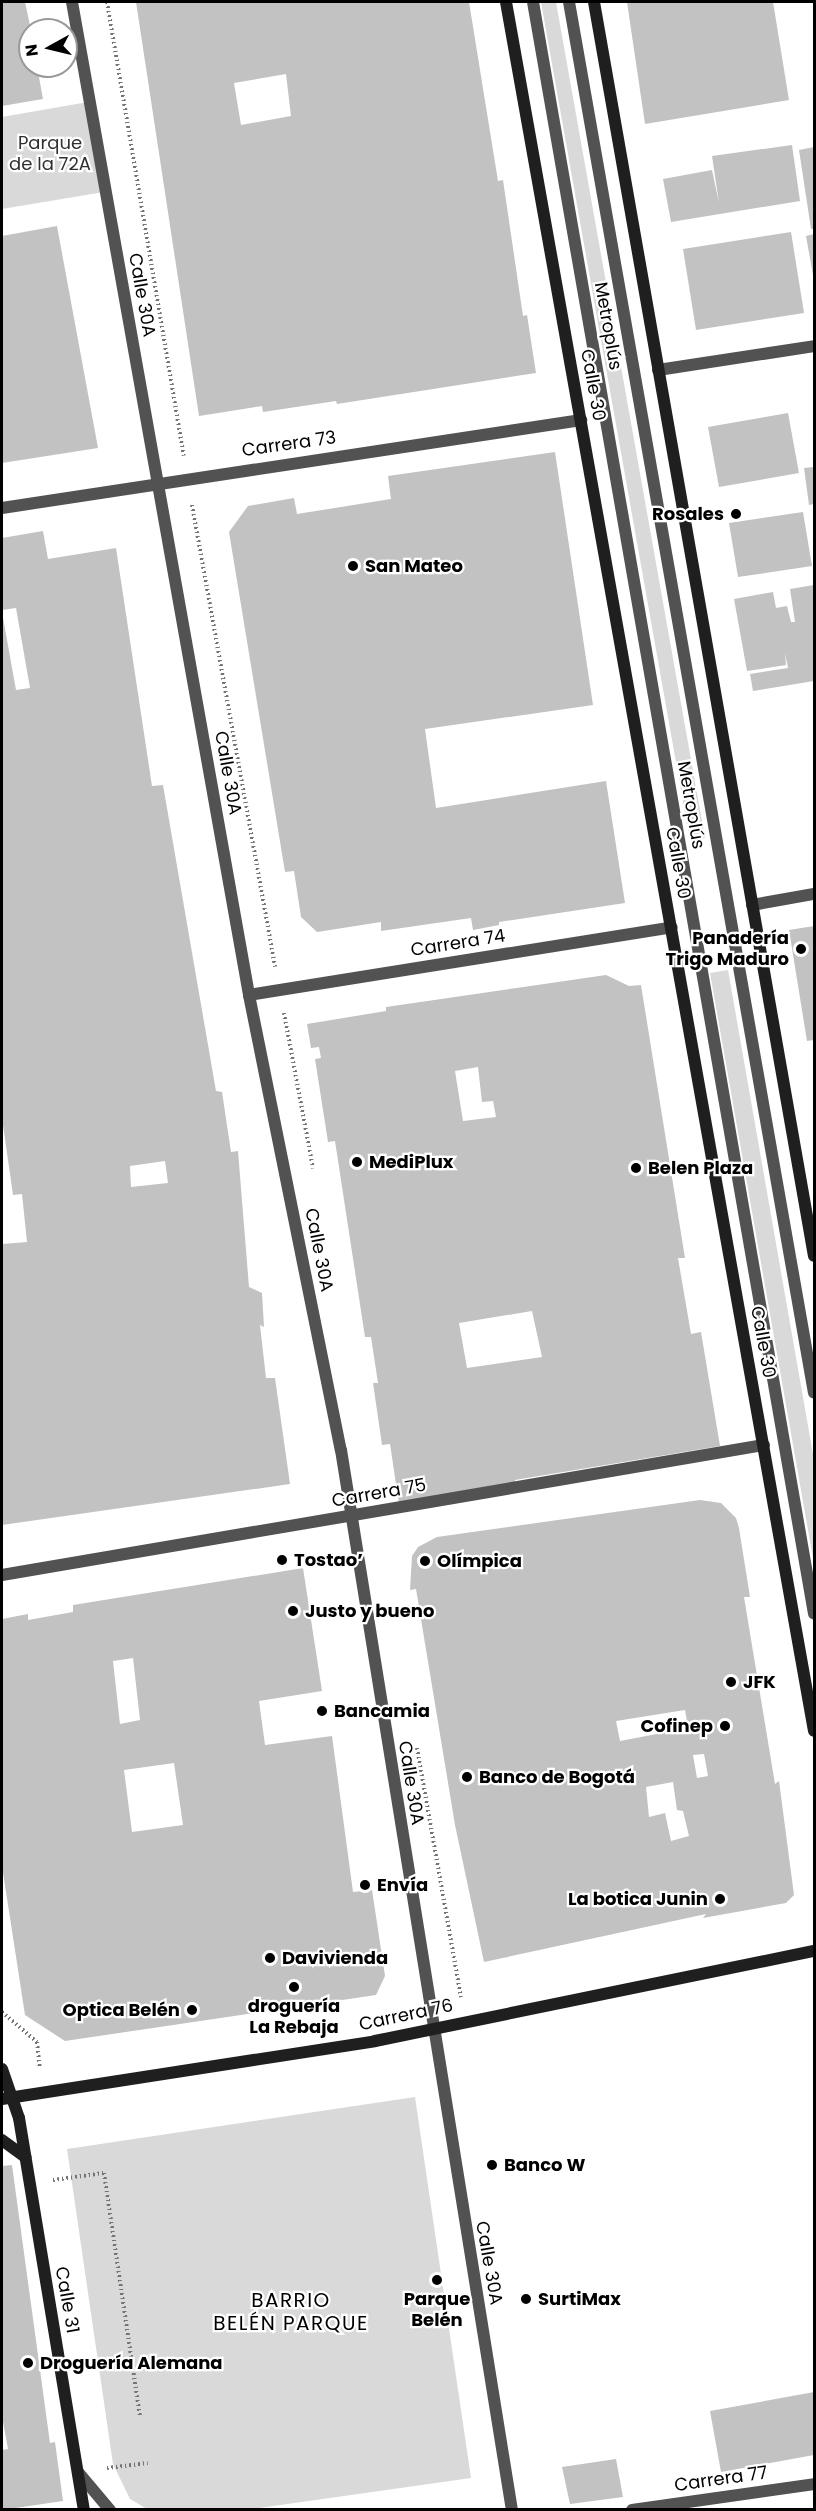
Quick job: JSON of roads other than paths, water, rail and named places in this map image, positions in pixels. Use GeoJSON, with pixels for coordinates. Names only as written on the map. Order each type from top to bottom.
{"type":"FeatureCollection","features":[{"type":"Feature","properties":{"kind":"main road","name":"Calle 30"},"geometry":{"type":"LineString","coordinates":[[506,2],[814,1731]]}},
{"type":"Feature","properties":{"kind":"main road"},"geometry":{"type":"LineString","coordinates":[[594,2],[814,1256]]}},
{"type":"Feature","properties":{"kind":"main road","name":"Carrera 76"},"geometry":{"type":"LineString","coordinates":[[7,2098],[375,2041],[432,2027],[814,1951]]}},
{"type":"Feature","properties":{"kind":"main road","name":"Calle 31"},"geometry":{"type":"LineString","coordinates":[[2,2069],[7,2098],[25,2157],[84,2510]]}},
{"type":"Feature","properties":{"kind":"main road"},"geometry":{"type":"LineString","coordinates":[[2,2140],[25,2157]]}},
{"type":"Feature","properties":{"kind":"street","name":"Calle 30A"},"geometry":{"type":"LineString","coordinates":[[72,2],[249,995],[341,1449],[432,2027],[512,2510]]}},
{"type":"Feature","properties":{"kind":"street","name":"Metroplús"},"geometry":{"type":"LineString","coordinates":[[533,2],[814,1614]]}},
{"type":"Feature","properties":{"kind":"street","name":"Metroplús"},"geometry":{"type":"LineString","coordinates":[[570,2],[814,1393]]}},
{"type":"Feature","properties":{"kind":"street"},"geometry":{"type":"LineString","coordinates":[[658,370],[814,346]]}},
{"type":"Feature","properties":{"kind":"street","name":"Carrera 73"},"geometry":{"type":"LineString","coordinates":[[2,508],[157,482],[581,420]]}},
{"type":"Feature","properties":{"kind":"street"},"geometry":{"type":"LineString","coordinates":[[752,905],[814,894]]}},
{"type":"Feature","properties":{"kind":"street","name":"Carrera 74"},"geometry":{"type":"LineString","coordinates":[[249,995],[672,927]]}},
{"type":"Feature","properties":{"kind":"street","name":"Carrera 75"},"geometry":{"type":"LineString","coordinates":[[2,1575],[764,1445]]}},
{"type":"Feature","properties":{"kind":"street"},"geometry":{"type":"LineString","coordinates":[[78,2472],[110,2510]]}},
{"type":"Feature","properties":{"kind":"street","name":"Carrera 77"},"geometry":{"type":"LineString","coordinates":[[632,2510],[814,2484]]}},
{"type":"Feature","properties":{"kind":"place","name":"Rosales"},"geometry":{"type":"Point","coordinates":[736,514]}},
{"type":"Feature","properties":{"kind":"place","name":"San Mateo"},"geometry":{"type":"Point","coordinates":[353,566]}},
{"type":"Feature","properties":{"kind":"place","name":"Panadería Trigo Maduro"},"geometry":{"type":"Point","coordinates":[801,949]}},
{"type":"Feature","properties":{"kind":"place","name":"MediPlux"},"geometry":{"type":"Point","coordinates":[357,1162]}},
{"type":"Feature","properties":{"kind":"place","name":"Belen Plaza"},"geometry":{"type":"Point","coordinates":[636,1168]}},
{"type":"Feature","properties":{"kind":"place","name":"Tostao’"},"geometry":{"type":"Point","coordinates":[282,1560]}},
{"type":"Feature","properties":{"kind":"place","name":"Olímpica"},"geometry":{"type":"Point","coordinates":[425,1561]}},
{"type":"Feature","properties":{"kind":"place","name":"Justo y bueno"},"geometry":{"type":"Point","coordinates":[293,1611]}},
{"type":"Feature","properties":{"kind":"place","name":"JFK"},"geometry":{"type":"Point","coordinates":[731,1682]}},
{"type":"Feature","properties":{"kind":"place","name":"Bancamia"},"geometry":{"type":"Point","coordinates":[322,1711]}},
{"type":"Feature","properties":{"kind":"place","name":"Cofinep"},"geometry":{"type":"Point","coordinates":[725,1726]}},
{"type":"Feature","properties":{"kind":"place","name":"Banco de Bogotá"},"geometry":{"type":"Point","coordinates":[467,1777]}},
{"type":"Feature","properties":{"kind":"place","name":"Envía"},"geometry":{"type":"Point","coordinates":[365,1885]}},
{"type":"Feature","properties":{"kind":"place","name":"La botica Junin"},"geometry":{"type":"Point","coordinates":[720,1899]}},
{"type":"Feature","properties":{"kind":"place","name":"Davivienda"},"geometry":{"type":"Point","coordinates":[270,1958]}},
{"type":"Feature","properties":{"kind":"place","name":"droguería La Rebaja"},"geometry":{"type":"Point","coordinates":[294,1987]}},
{"type":"Feature","properties":{"kind":"place","name":"Optica Belén"},"geometry":{"type":"Point","coordinates":[192,2010]}},
{"type":"Feature","properties":{"kind":"place","name":"Banco W"},"geometry":{"type":"Point","coordinates":[492,2165]}},
{"type":"Feature","properties":{"kind":"place","name":"Parque Belén"},"geometry":{"type":"Point","coordinates":[437,2280]}},
{"type":"Feature","properties":{"kind":"place","name":"SurtiMax"},"geometry":{"type":"Point","coordinates":[526,2299]}},
{"type":"Feature","properties":{"kind":"place","name":"Droguería Alemana"},"geometry":{"type":"Point","coordinates":[28,2363]}},
{"type":"Feature","properties":{"kind":"district","name":"BARRIO BELÉN PARQUE"},"geometry":{"type":"Point","coordinates":[291,2312]}},
{"type":"Feature","properties":{"kind":"park label","name":"Parque de la 72A"},"geometry":{"type":"Point","coordinates":[50,154]}}]}
